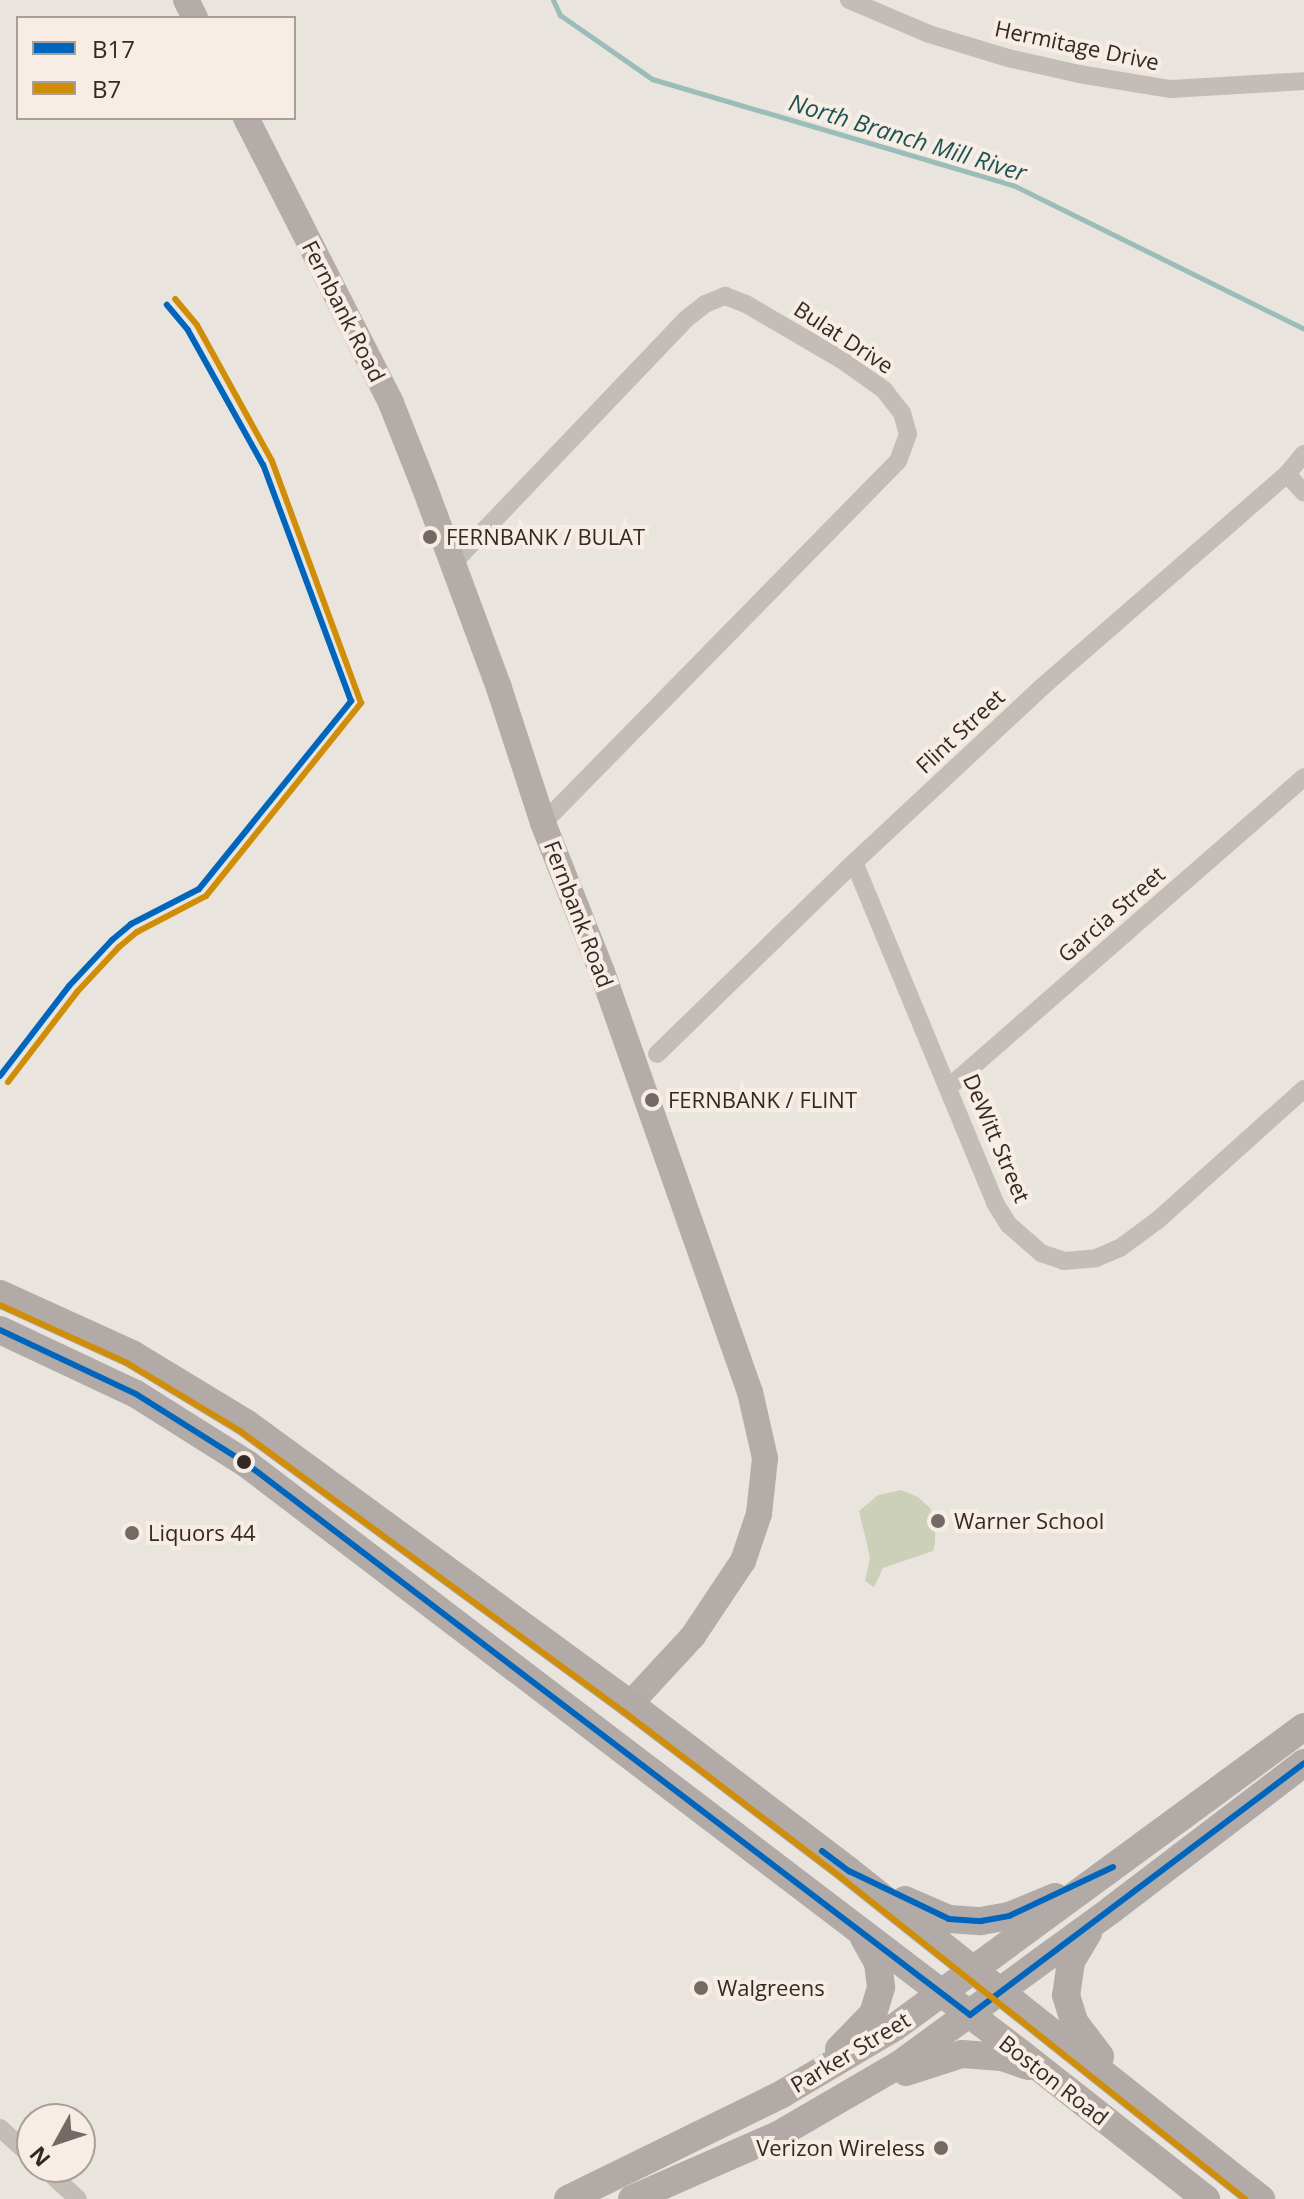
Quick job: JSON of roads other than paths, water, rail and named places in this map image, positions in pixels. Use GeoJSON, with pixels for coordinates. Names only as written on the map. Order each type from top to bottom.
{"type":"FeatureCollection","features":[{"type":"Feature","properties":{"kind":"main road","name":"Fernbank Road"},"geometry":{"type":"LineString","coordinates":[[247,120],[391,403],[499,688],[543,823],[602,972],[750,1392],[765,1458],[759,1514],[743,1561],[693,1636],[630,1704]]}},
{"type":"Feature","properties":{"kind":"main road","name":"Boston Road"},"geometry":{"type":"LineString","coordinates":[[0,1294],[103,1339],[218,1404],[630,1704],[976,1970],[1261,2199]]}},
{"type":"Feature","properties":{"kind":"main road","name":"Boston Road"},"geometry":{"type":"LineString","coordinates":[[0,1330],[117,1384],[219,1445],[340,1532],[1206,2199]]}},
{"type":"Feature","properties":{"kind":"main road","name":"Parker Street"},"geometry":{"type":"LineString","coordinates":[[568,2199],[810,2078],[942,1994],[1304,1727]]}},
{"type":"Feature","properties":{"kind":"main road","name":"Parker Street"},"geometry":{"type":"LineString","coordinates":[[632,2199],[761,2143],[900,2064],[1111,1910],[1304,1763]]}},
{"type":"Feature","properties":{"kind":"main road"},"geometry":{"type":"LineString","coordinates":[[849,1871],[949,1919],[981,1921],[1009,1916],[1103,1874]]}},
{"type":"Feature","properties":{"kind":"main road"},"geometry":{"type":"LineString","coordinates":[[1111,1910],[1076,1950],[1067,1973],[1068,2007],[1091,2046],[1155,2115]]}},
{"type":"Feature","properties":{"kind":"main road"},"geometry":{"type":"LineString","coordinates":[[810,2078],[873,2014],[881,1987],[874,1952],[852,1925]]}},
{"type":"Feature","properties":{"kind":"main road"},"geometry":{"type":"LineString","coordinates":[[815,2114],[923,2064],[962,2054],[1018,2062],[1060,2084]]}},
{"type":"Feature","properties":{"kind":"street","name":"Hermitage Drive"},"geometry":{"type":"LineString","coordinates":[[849,0],[929,34],[1008,58],[1079,74],[1171,89],[1304,81]]}},
{"type":"Feature","properties":{"kind":"street","name":"Bulat Drive"},"geometry":{"type":"LineString","coordinates":[[453,563],[686,319],[705,304],[725,296],[746,304],[842,360],[884,390],[902,413],[908,434],[898,461],[543,823]]}},
{"type":"Feature","properties":{"kind":"street","name":"Flint Street"},"geometry":{"type":"LineString","coordinates":[[657,1054],[854,862],[1042,687],[1287,474],[1304,454]]}},
{"type":"Feature","properties":{"kind":"street"},"geometry":{"type":"LineString","coordinates":[[1287,474],[1304,493]]}},
{"type":"Feature","properties":{"kind":"street","name":"Garcia Street"},"geometry":{"type":"LineString","coordinates":[[949,1087],[1304,777]]}},
{"type":"Feature","properties":{"kind":"street","name":"DeWitt Street"},"geometry":{"type":"LineString","coordinates":[[854,862],[995,1203],[1009,1225],[1041,1253],[1064,1261],[1096,1258],[1120,1248],[1158,1220],[1297,1094]]}},
{"type":"Feature","properties":{"kind":"street"},"geometry":{"type":"LineString","coordinates":[[1297,1094],[1304,1115]]}},
{"type":"Feature","properties":{"kind":"street"},"geometry":{"type":"LineString","coordinates":[[0,2128],[16,2142]]}},
{"type":"Feature","properties":{"kind":"street"},"geometry":{"type":"LineString","coordinates":[[60,2183],[78,2199]]}},
{"type":"Feature","properties":{"kind":"waterway","name":"North Branch Mill River"},"geometry":{"type":"LineString","coordinates":[[553,0],[560,15],[652,79],[1013,185],[1304,329]]}},
{"type":"Feature","properties":{"kind":"place","name":"FERNBANK / BULAT"},"geometry":{"type":"Point","coordinates":[430,537]}},
{"type":"Feature","properties":{"kind":"place","name":"FERNBANK / FLINT"},"geometry":{"type":"Point","coordinates":[652,1100]}},
{"type":"Feature","properties":{"kind":"place","name":"Warner School"},"geometry":{"type":"Point","coordinates":[938,1521]}},
{"type":"Feature","properties":{"kind":"place","name":"Liquors 44"},"geometry":{"type":"Point","coordinates":[132,1533]}},
{"type":"Feature","properties":{"kind":"place","name":"Walgreens"},"geometry":{"type":"Point","coordinates":[701,1988]}},
{"type":"Feature","properties":{"kind":"place","name":"Verizon Wireless"},"geometry":{"type":"Point","coordinates":[941,2148]}}]}
